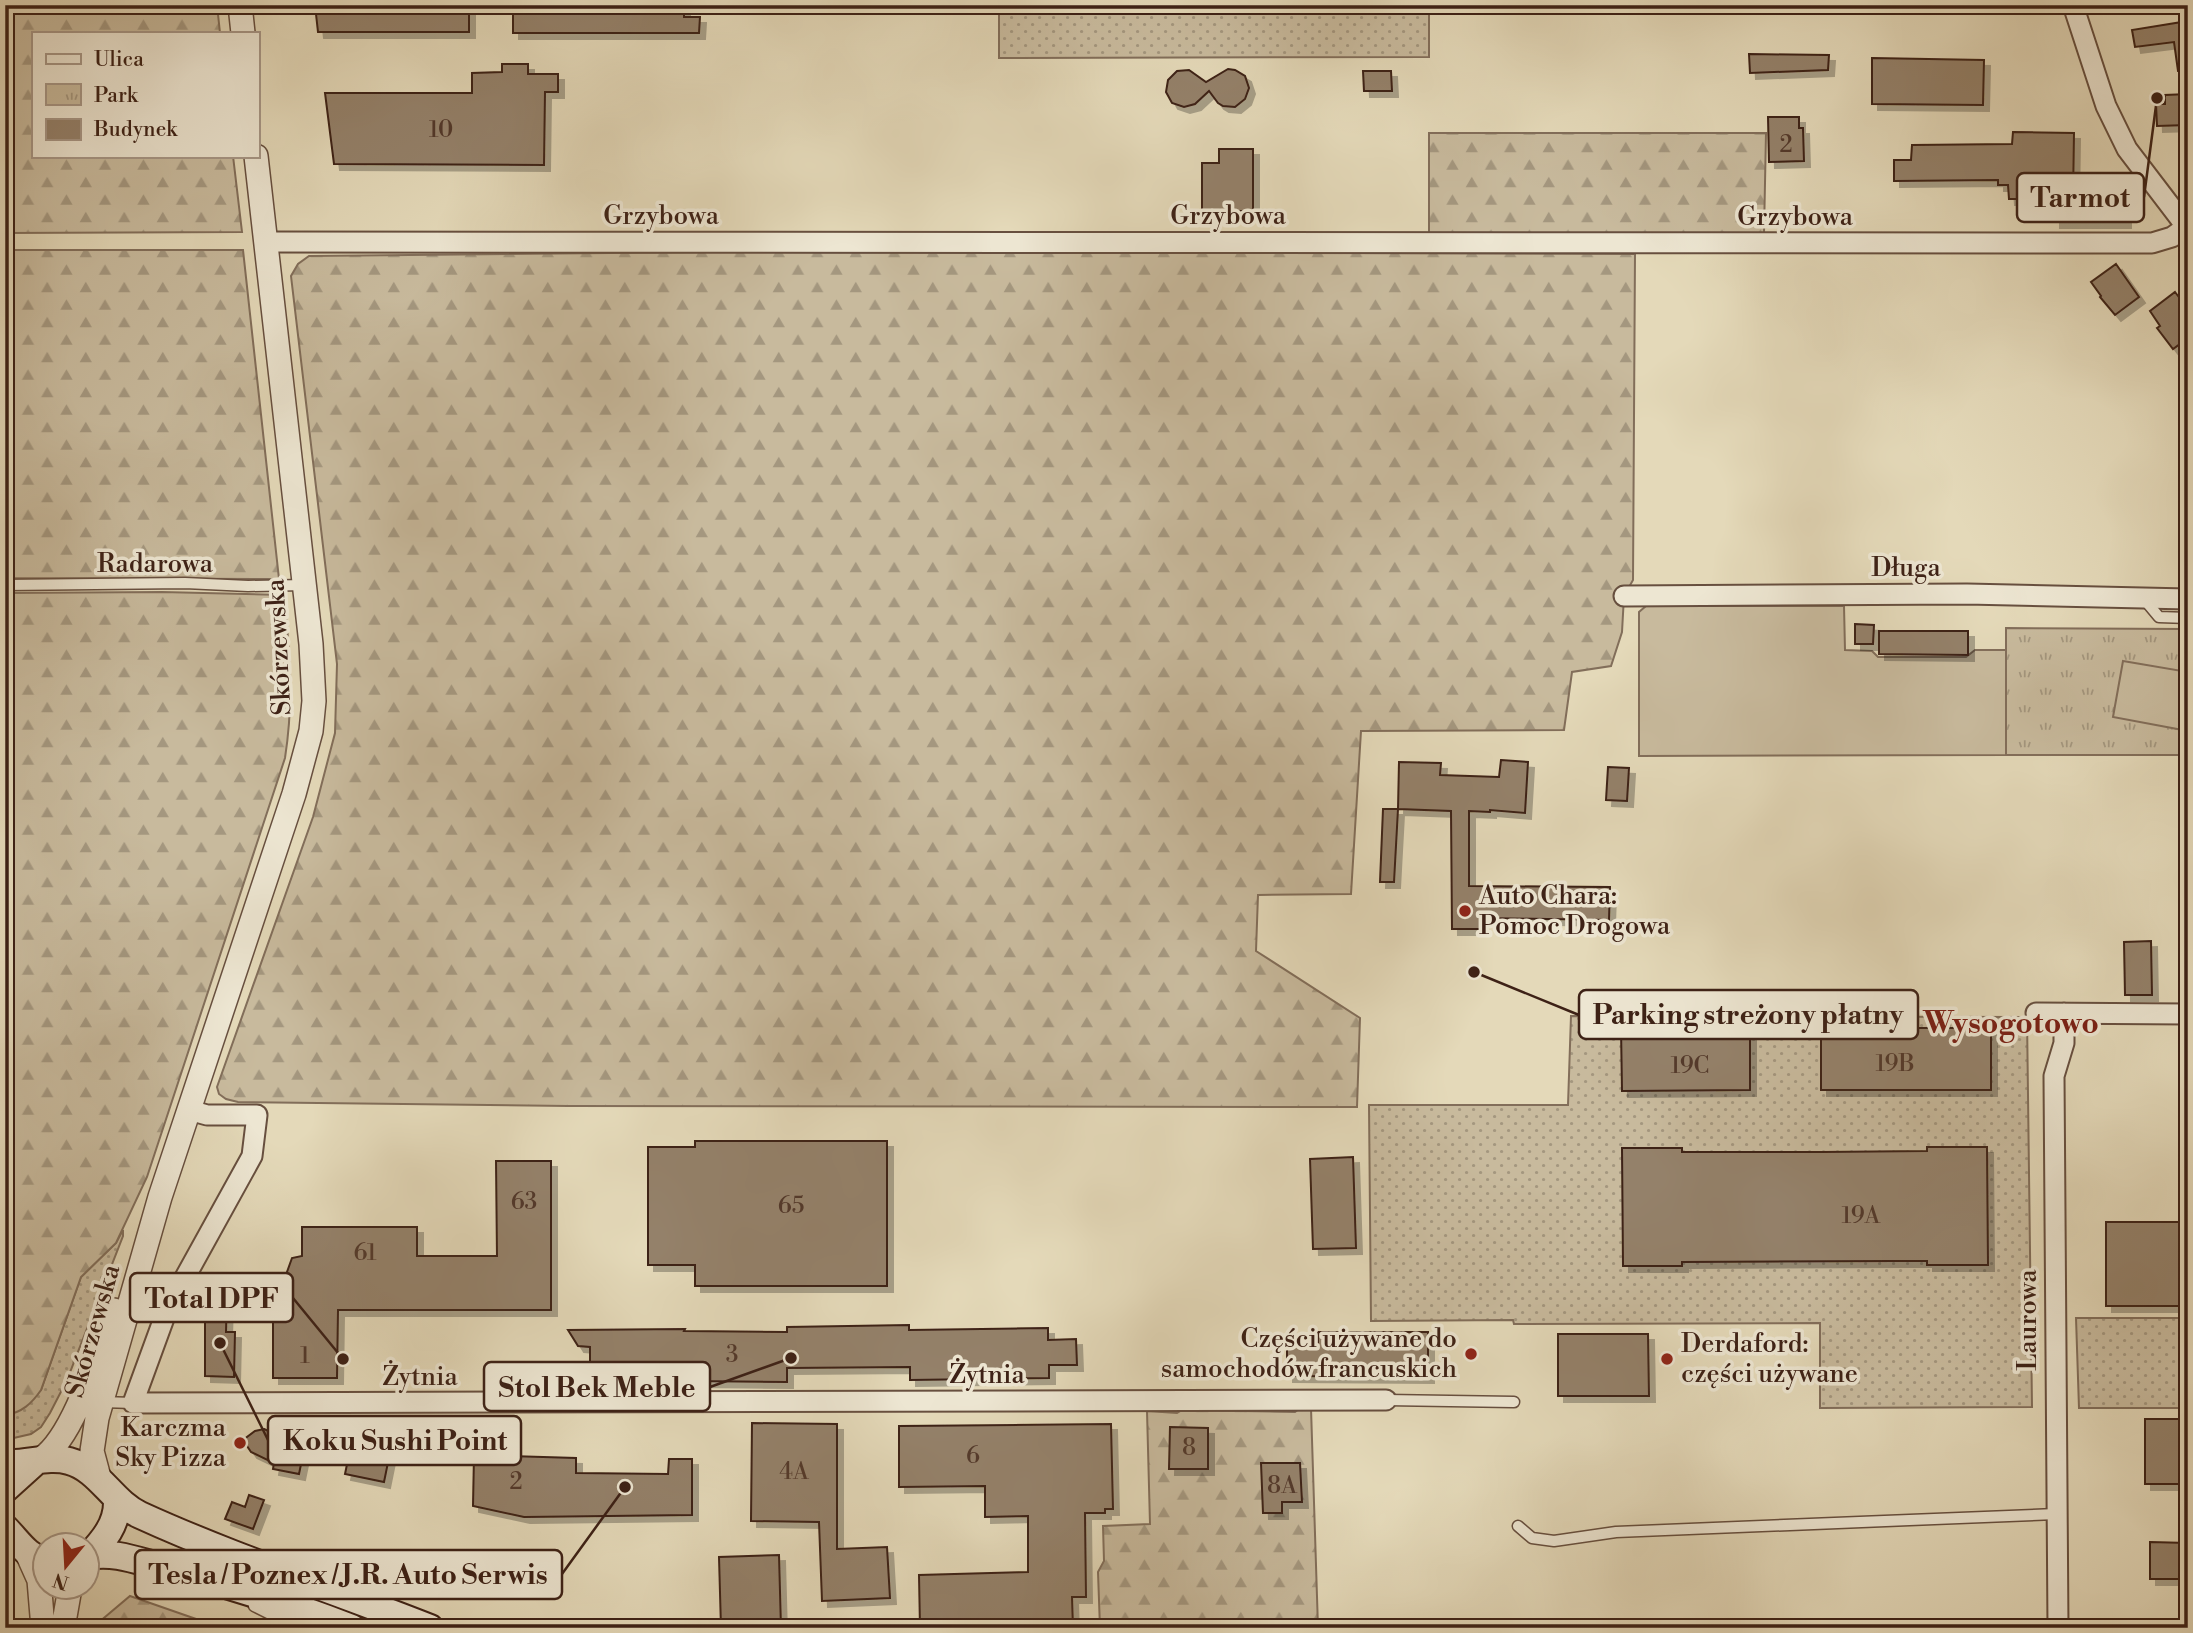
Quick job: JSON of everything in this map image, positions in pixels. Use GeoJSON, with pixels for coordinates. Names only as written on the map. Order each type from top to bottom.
{"type":"FeatureCollection","features":[{"type":"Feature","properties":{"kind":"main road"},"geometry":{"type":"LineString","coordinates":[[5,1463],[60,1459],[75,1463],[85,1468],[108,1490],[145,1517],[430,1628]]}},
{"type":"Feature","properties":{"kind":"main road"},"geometry":{"type":"LineString","coordinates":[[5,1489],[38,1460]]}},
{"type":"Feature","properties":{"kind":"main road"},"geometry":{"type":"LineString","coordinates":[[102,1539],[113,1525],[117,1514],[108,1490]]}},
{"type":"Feature","properties":{"kind":"main road"},"geometry":{"type":"LineString","coordinates":[[5,1528],[32,1553]]}},
{"type":"Feature","properties":{"kind":"main road"},"geometry":{"type":"LineString","coordinates":[[102,1556],[112,1555],[191,1574],[265,1596],[352,1628]]}},
{"type":"Feature","properties":{"kind":"street"},"geometry":{"type":"LineString","coordinates":[[240,5],[243,32]]}},
{"type":"Feature","properties":{"kind":"street"},"geometry":{"type":"LineString","coordinates":[[2073,5],[2106,106],[2127,149],[2187,228]]}},
{"type":"Feature","properties":{"kind":"street","name":"Skórzewska"},"geometry":{"type":"LineString","coordinates":[[108,1490],[92,1451],[95,1427],[160,1197],[294,794],[311,731],[313,675],[305,585],[256,158]]}},
{"type":"Feature","properties":{"kind":"street","name":"Grzybowa"},"geometry":{"type":"LineString","coordinates":[[266,242],[2152,243],[2172,237],[2187,228]]}},
{"type":"Feature","properties":{"kind":"street","name":"Długa"},"geometry":{"type":"LineString","coordinates":[[1625,596],[1967,594],[2188,599]]}},
{"type":"Feature","properties":{"kind":"street"},"geometry":{"type":"LineString","coordinates":[[2036,1013],[2188,1014]]}},
{"type":"Feature","properties":{"kind":"street","name":"Laurowa"},"geometry":{"type":"LineString","coordinates":[[2058,1628],[2053,1076],[2064,1043],[2064,1013]]}},
{"type":"Feature","properties":{"kind":"street"},"geometry":{"type":"LineString","coordinates":[[133,1403],[167,1310],[255,1146],[257,1115],[207,1115],[189,1110]]}},
{"type":"Feature","properties":{"kind":"street","name":"Skórzewska"},"geometry":{"type":"LineString","coordinates":[[38,1460],[57,1447],[72,1421],[160,1197]]}},
{"type":"Feature","properties":{"kind":"street","name":"Żytnia"},"geometry":{"type":"LineString","coordinates":[[133,1403],[1387,1400]]}},
{"type":"Feature","properties":{"kind":"street"},"geometry":{"type":"LineString","coordinates":[[41,1602],[43,1628]]}},
{"type":"Feature","properties":{"kind":"street"},"geometry":{"type":"LineString","coordinates":[[63,1628],[67,1602]]}},
{"type":"Feature","properties":{"kind":"lane","name":"Radarowa"},"geometry":{"type":"LineString","coordinates":[[5,585],[305,585]]}},
{"type":"Feature","properties":{"kind":"lane"},"geometry":{"type":"LineString","coordinates":[[2143,598],[2159,617],[2188,618]]}},
{"type":"Feature","properties":{"kind":"lane"},"geometry":{"type":"LineString","coordinates":[[1387,1400],[1514,1402]]}},
{"type":"Feature","properties":{"kind":"lane"},"geometry":{"type":"LineString","coordinates":[[102,1402],[133,1403]]}},
{"type":"Feature","properties":{"kind":"lane"},"geometry":{"type":"LineString","coordinates":[[1518,1526],[1532,1538],[1554,1541],[1616,1532],[2056,1514]]}},
{"type":"Feature","properties":{"kind":"lane"},"geometry":{"type":"LineString","coordinates":[[191,1574],[298,1628]]}},
{"type":"Feature","properties":{"kind":"green space"},"geometry":{"type":"Polygon","coordinates":[[[5,5],[217,5],[220,32],[32,32],[32,158],[233,158],[242,232],[5,233],[5,5]]]}},
{"type":"Feature","properties":{"kind":"green space"},"geometry":{"type":"Polygon","coordinates":[[[999,5],[1429,5],[1429,57],[999,58],[999,5]]]}},
{"type":"Feature","properties":{"kind":"green space"},"geometry":{"type":"Polygon","coordinates":[[[1429,133],[1766,133],[1764,233],[1429,234],[1429,133]]]}},
{"type":"Feature","properties":{"kind":"green space"},"geometry":{"type":"Polygon","coordinates":[[[5,250],[243,250],[279,579],[5,578],[5,250]]]}},
{"type":"Feature","properties":{"kind":"green space"},"geometry":{"type":"Polygon","coordinates":[[[823,251],[1635,254],[1633,580],[1624,596],[1622,632],[1611,666],[1572,672],[1564,730],[1361,731],[1351,894],[1258,895],[1256,951],[1360,1018],[1357,1107],[568,1106],[238,1102],[226,1099],[219,1094],[217,1087],[313,817],[335,733],[337,664],[291,276],[298,264],[309,256],[823,251]]]}},
{"type":"Feature","properties":{"kind":"green space"},"geometry":{"type":"Polygon","coordinates":[[[162,592],[284,595],[290,677],[285,758],[147,1177],[116,1243],[81,1277],[41,1390],[26,1407],[5,1415],[5,593],[162,592]]]}},
{"type":"Feature","properties":{"kind":"green space"},"geometry":{"type":"Polygon","coordinates":[[[1646,606],[1844,606],[1845,650],[1872,651],[1878,657],[1966,657],[1975,650],[2006,650],[2006,755],[1639,756],[1639,612],[1646,606]]]}},
{"type":"Feature","properties":{"kind":"green space"},"geometry":{"type":"Polygon","coordinates":[[[2006,628],[2188,629],[2188,755],[2006,755],[2006,628]]]}},
{"type":"Feature","properties":{"kind":"green space"},"geometry":{"type":"Polygon","coordinates":[[[2123,661],[2188,672],[2188,731],[2113,717],[2123,661]]]}},
{"type":"Feature","properties":{"kind":"green space"},"geometry":{"type":"Polygon","coordinates":[[[1571,1016],[2027,1017],[2032,1407],[1820,1408],[1820,1323],[1514,1324],[1513,1320],[1371,1321],[1369,1105],[1568,1105],[1571,1016]]]}},
{"type":"Feature","properties":{"kind":"green space"},"geometry":{"type":"Polygon","coordinates":[[[123,1230],[67,1380],[50,1413],[41,1427],[31,1434],[5,1440],[5,1415],[25,1406],[41,1390],[81,1277],[116,1243],[123,1230]]]}},
{"type":"Feature","properties":{"kind":"green space"},"geometry":{"type":"Polygon","coordinates":[[[2076,1318],[2188,1318],[2188,1408],[2079,1408],[2076,1318]]]}},
{"type":"Feature","properties":{"kind":"green space"},"geometry":{"type":"Polygon","coordinates":[[[1300,1408],[1311,1408],[1318,1628],[1100,1628],[1098,1572],[1104,1561],[1103,1526],[1150,1524],[1147,1411],[1295,1412],[1300,1408]]]}},
{"type":"Feature","properties":{"kind":"green space"},"geometry":{"type":"Polygon","coordinates":[[[130,1596],[222,1628],[92,1628],[130,1596]]]}},
{"type":"Feature","properties":{"kind":"building"},"geometry":{"type":"Polygon","coordinates":[[[315,5],[469,5],[469,32],[318,32],[315,5]]]}},
{"type":"Feature","properties":{"kind":"building"},"geometry":{"type":"Polygon","coordinates":[[[513,5],[684,5],[684,17],[700,17],[699,33],[513,33],[513,5]]]}},
{"type":"Feature","properties":{"kind":"building"},"geometry":{"type":"Polygon","coordinates":[[[2188,21],[2188,70],[2178,71],[2174,42],[2135,47],[2132,30],[2188,21]]]}},
{"type":"Feature","properties":{"kind":"building"},"geometry":{"type":"Polygon","coordinates":[[[1749,54],[1829,55],[1828,70],[1750,73],[1749,54]]]}},
{"type":"Feature","properties":{"kind":"building"},"geometry":{"type":"Polygon","coordinates":[[[1872,58],[1984,60],[1983,105],[1872,104],[1872,58]]]}},
{"type":"Feature","properties":{"kind":"building"},"geometry":{"type":"Polygon","coordinates":[[[502,64],[528,64],[528,74],[558,74],[558,92],[545,92],[544,165],[334,164],[325,93],[472,93],[472,73],[502,72],[502,64]]]}},
{"type":"Feature","properties":{"kind":"building"},"geometry":{"type":"Polygon","coordinates":[[[1228,69],[1245,76],[1249,88],[1245,99],[1235,107],[1218,103],[1209,91],[1195,104],[1184,107],[1172,103],[1166,92],[1168,80],[1177,71],[1189,70],[1206,82],[1228,69]]]}},
{"type":"Feature","properties":{"kind":"building"},"geometry":{"type":"Polygon","coordinates":[[[1363,71],[1391,71],[1392,91],[1364,91],[1363,71]]]}},
{"type":"Feature","properties":{"kind":"building"},"geometry":{"type":"Polygon","coordinates":[[[2188,94],[2188,125],[2157,126],[2156,104],[2165,104],[2165,95],[2188,94]]]}},
{"type":"Feature","properties":{"kind":"building"},"geometry":{"type":"Polygon","coordinates":[[[1768,117],[1799,117],[1799,128],[1803,128],[1804,161],[1769,162],[1768,117]]]}},
{"type":"Feature","properties":{"kind":"building"},"geometry":{"type":"Polygon","coordinates":[[[2013,132],[2074,133],[2073,199],[2125,198],[2125,222],[2054,222],[2054,199],[2009,199],[2008,185],[1998,185],[1998,180],[1894,181],[1894,160],[1911,160],[1912,145],[2012,144],[2013,132]]]}},
{"type":"Feature","properties":{"kind":"building"},"geometry":{"type":"Polygon","coordinates":[[[1219,149],[1253,149],[1253,211],[1202,211],[1202,163],[1219,163],[1219,149]]]}},
{"type":"Feature","properties":{"kind":"building"},"geometry":{"type":"Polygon","coordinates":[[[2116,264],[2139,297],[2115,315],[2091,282],[2116,264]]]}},
{"type":"Feature","properties":{"kind":"building"},"geometry":{"type":"Polygon","coordinates":[[[2175,292],[2188,309],[2188,338],[2173,349],[2157,328],[2160,326],[2150,311],[2175,292]]]}},
{"type":"Feature","properties":{"kind":"building"},"geometry":{"type":"Polygon","coordinates":[[[1855,624],[1874,625],[1873,644],[1855,644],[1855,624]]]}},
{"type":"Feature","properties":{"kind":"building"},"geometry":{"type":"Polygon","coordinates":[[[1879,631],[1968,631],[1968,655],[1879,654],[1879,631]]]}},
{"type":"Feature","properties":{"kind":"building"},"geometry":{"type":"Polygon","coordinates":[[[1501,760],[1528,762],[1525,813],[1469,811],[1469,886],[1610,887],[1609,920],[1480,918],[1480,929],[1452,929],[1451,811],[1398,809],[1399,762],[1441,763],[1440,775],[1499,777],[1501,760]]]}},
{"type":"Feature","properties":{"kind":"building"},"geometry":{"type":"Polygon","coordinates":[[[1608,767],[1629,768],[1627,801],[1606,800],[1608,767]]]}},
{"type":"Feature","properties":{"kind":"building"},"geometry":{"type":"Polygon","coordinates":[[[1383,809],[1398,809],[1394,882],[1380,882],[1383,809]]]}},
{"type":"Feature","properties":{"kind":"building"},"geometry":{"type":"Polygon","coordinates":[[[2151,941],[2152,995],[2125,995],[2124,942],[2151,941]]]}},
{"type":"Feature","properties":{"kind":"building"},"geometry":{"type":"Polygon","coordinates":[[[1621,1028],[1750,1028],[1750,1090],[1622,1091],[1621,1028]]]}},
{"type":"Feature","properties":{"kind":"building"},"geometry":{"type":"Polygon","coordinates":[[[1821,1028],[1991,1028],[1991,1090],[1821,1090],[1821,1028]]]}},
{"type":"Feature","properties":{"kind":"building"},"geometry":{"type":"Polygon","coordinates":[[[695,1141],[887,1141],[887,1286],[695,1286],[695,1265],[648,1265],[648,1147],[695,1147],[695,1141]]]}},
{"type":"Feature","properties":{"kind":"building"},"geometry":{"type":"Polygon","coordinates":[[[1927,1147],[1987,1147],[1988,1265],[1927,1265],[1927,1261],[1894,1261],[1682,1262],[1682,1266],[1623,1266],[1622,1148],[1682,1148],[1682,1152],[1822,1152],[1927,1151],[1927,1147]]]}},
{"type":"Feature","properties":{"kind":"building"},"geometry":{"type":"Polygon","coordinates":[[[1353,1157],[1356,1248],[1313,1249],[1310,1159],[1353,1157]]]}},
{"type":"Feature","properties":{"kind":"building"},"geometry":{"type":"Polygon","coordinates":[[[496,1161],[551,1161],[551,1310],[338,1310],[337,1378],[273,1378],[273,1311],[292,1258],[302,1256],[302,1227],[417,1227],[417,1256],[497,1256],[496,1161]]]}},
{"type":"Feature","properties":{"kind":"building"},"geometry":{"type":"Polygon","coordinates":[[[2106,1222],[2188,1222],[2188,1306],[2106,1306],[2106,1222]]]}},
{"type":"Feature","properties":{"kind":"building"},"geometry":{"type":"Polygon","coordinates":[[[211,1294],[227,1294],[226,1332],[235,1332],[234,1377],[205,1376],[205,1307],[210,1307],[211,1294]]]}},
{"type":"Feature","properties":{"kind":"building"},"geometry":{"type":"Polygon","coordinates":[[[909,1325],[909,1330],[1048,1328],[1048,1340],[1076,1339],[1077,1365],[1049,1365],[1049,1378],[910,1380],[910,1367],[787,1368],[787,1382],[685,1381],[685,1376],[590,1376],[590,1347],[578,1346],[568,1330],[787,1332],[787,1327],[909,1325]]]}},
{"type":"Feature","properties":{"kind":"building"},"geometry":{"type":"Polygon","coordinates":[[[1318,1332],[1428,1332],[1428,1377],[1287,1376],[1287,1344],[1318,1344],[1318,1332]]]}},
{"type":"Feature","properties":{"kind":"building"},"geometry":{"type":"Polygon","coordinates":[[[1558,1334],[1648,1334],[1649,1396],[1558,1396],[1558,1334]]]}},
{"type":"Feature","properties":{"kind":"building"},"geometry":{"type":"Polygon","coordinates":[[[372,1418],[396,1423],[384,1482],[345,1474],[351,1445],[366,1448],[372,1418]]]}},
{"type":"Feature","properties":{"kind":"building"},"geometry":{"type":"Polygon","coordinates":[[[2145,1419],[2188,1419],[2188,1484],[2145,1484],[2145,1419]]]}},
{"type":"Feature","properties":{"kind":"building"},"geometry":{"type":"Polygon","coordinates":[[[752,1423],[837,1424],[837,1549],[887,1547],[890,1598],[822,1601],[819,1522],[751,1521],[752,1423]]]}},
{"type":"Feature","properties":{"kind":"building"},"geometry":{"type":"Polygon","coordinates":[[[1111,1424],[1113,1509],[1105,1509],[1105,1513],[1085,1513],[1086,1597],[1072,1597],[1073,1628],[920,1628],[919,1575],[1028,1572],[1028,1516],[985,1517],[985,1486],[899,1487],[899,1426],[1111,1424]]]}},
{"type":"Feature","properties":{"kind":"building"},"geometry":{"type":"Polygon","coordinates":[[[1170,1427],[1208,1428],[1208,1469],[1169,1469],[1170,1427]]]}},
{"type":"Feature","properties":{"kind":"building"},"geometry":{"type":"Polygon","coordinates":[[[264,1429],[273,1433],[277,1439],[305,1445],[299,1474],[273,1469],[274,1463],[251,1452],[243,1440],[255,1431],[264,1429]]]}},
{"type":"Feature","properties":{"kind":"building"},"geometry":{"type":"Polygon","coordinates":[[[474,1455],[576,1458],[576,1473],[668,1474],[669,1459],[692,1459],[692,1515],[524,1517],[473,1506],[474,1455]]]}},
{"type":"Feature","properties":{"kind":"building"},"geometry":{"type":"Polygon","coordinates":[[[1261,1463],[1300,1463],[1302,1502],[1282,1502],[1282,1513],[1263,1513],[1261,1463]]]}},
{"type":"Feature","properties":{"kind":"building"},"geometry":{"type":"Polygon","coordinates":[[[249,1495],[264,1500],[253,1529],[225,1519],[232,1502],[245,1507],[249,1495]]]}},
{"type":"Feature","properties":{"kind":"building"},"geometry":{"type":"Polygon","coordinates":[[[2150,1542],[2188,1543],[2188,1579],[2150,1579],[2150,1542]]]}},
{"type":"Feature","properties":{"kind":"building"},"geometry":{"type":"Polygon","coordinates":[[[779,1555],[781,1628],[721,1628],[719,1557],[779,1555]]]}},
{"type":"Feature","properties":{"kind":"place","name":"Tarmot"},"geometry":{"type":"Point","coordinates":[2157,98]}},
{"type":"Feature","properties":{"kind":"place","name":"Auto Chara: Pomoc Drogowa"},"geometry":{"type":"Point","coordinates":[1465,911]}},
{"type":"Feature","properties":{"kind":"place","name":"Parking streżony płatny"},"geometry":{"type":"Point","coordinates":[1474,972]}},
{"type":"Feature","properties":{"kind":"place","name":"Koku Sushi Point"},"geometry":{"type":"Point","coordinates":[220,1343]}},
{"type":"Feature","properties":{"kind":"place","name":"Części używane do samochodów francuskich"},"geometry":{"type":"Point","coordinates":[1471,1354]}},
{"type":"Feature","properties":{"kind":"place","name":"Stol Bek Meble"},"geometry":{"type":"Point","coordinates":[791,1358]}},
{"type":"Feature","properties":{"kind":"place","name":"Total DPF"},"geometry":{"type":"Point","coordinates":[343,1359]}},
{"type":"Feature","properties":{"kind":"place","name":"Derdaford: części używane"},"geometry":{"type":"Point","coordinates":[1667,1359]}},
{"type":"Feature","properties":{"kind":"place","name":"Karczma Sky Pizza"},"geometry":{"type":"Point","coordinates":[240,1443]}},
{"type":"Feature","properties":{"kind":"place","name":"Tesla / Poznex / J.R. Auto Serwis"},"geometry":{"type":"Point","coordinates":[625,1487]}},
{"type":"Feature","properties":{"kind":"district","name":"Wysogotowo"},"geometry":{"type":"Point","coordinates":[2011,1024]}}]}
